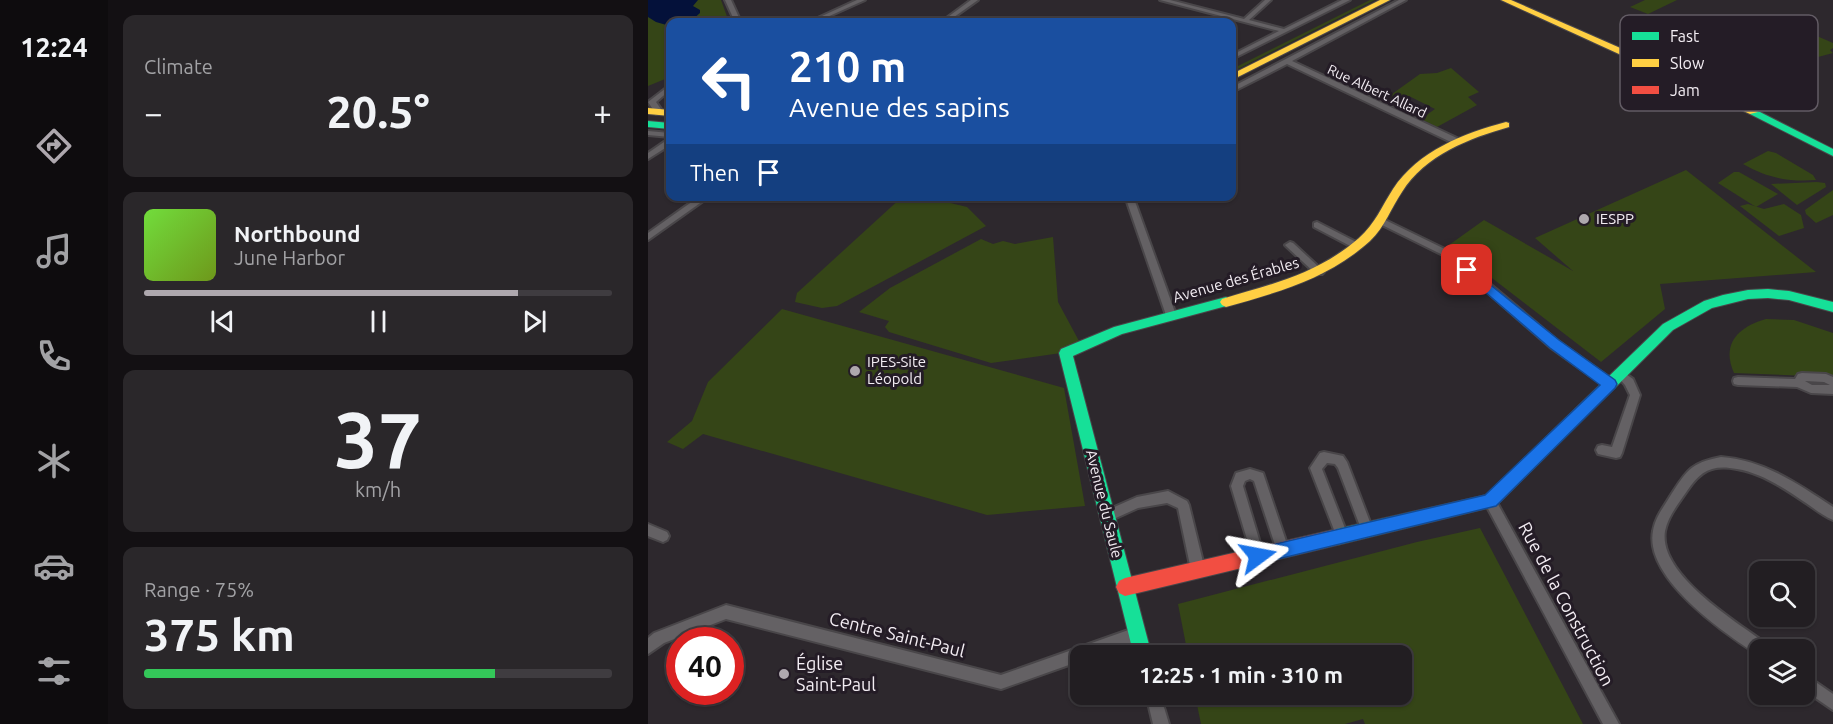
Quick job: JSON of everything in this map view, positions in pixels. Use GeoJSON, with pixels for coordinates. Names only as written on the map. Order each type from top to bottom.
{"type":"FeatureCollection","features":[{"type":"Feature","properties":{"kind":"street"},"geometry":{"type":"LineString","coordinates":[[728,0],[736,18]]}},
{"type":"Feature","properties":{"kind":"street"},"geometry":{"type":"LineString","coordinates":[[821,18],[862,0]]}},
{"type":"Feature","properties":{"kind":"street"},"geometry":{"type":"LineString","coordinates":[[950,18],[975,0]]}},
{"type":"Feature","properties":{"kind":"street"},"geometry":{"type":"LineString","coordinates":[[1163,0],[1285,31]]}},
{"type":"Feature","properties":{"kind":"street"},"geometry":{"type":"LineString","coordinates":[[1246,20],[1268,0]]}},
{"type":"Feature","properties":{"kind":"street"},"geometry":{"type":"LineString","coordinates":[[1236,55],[1347,0]]}},
{"type":"Feature","properties":{"kind":"street"},"geometry":{"type":"LineString","coordinates":[[1236,66],[1365,0]]}},
{"type":"Feature","properties":{"kind":"street"},"geometry":{"type":"LineString","coordinates":[[1236,75],[1386,0]]}},
{"type":"Feature","properties":{"kind":"street"},"geometry":{"type":"LineString","coordinates":[[1236,88],[1403,0]]}},
{"type":"Feature","properties":{"kind":"street"},"geometry":{"type":"LineString","coordinates":[[1504,0],[1620,51]]}},
{"type":"Feature","properties":{"kind":"street","name":"Rue Albert Allard"},"geometry":{"type":"LineString","coordinates":[[1287,61],[1456,141]]}},
{"type":"Feature","properties":{"kind":"street"},"geometry":{"type":"LineString","coordinates":[[648,94],[666,87]]}},
{"type":"Feature","properties":{"kind":"street"},"geometry":{"type":"LineString","coordinates":[[664,120],[652,102],[666,89]]}},
{"type":"Feature","properties":{"kind":"street"},"geometry":{"type":"LineString","coordinates":[[1754,111],[1833,153]]}},
{"type":"Feature","properties":{"kind":"street"},"geometry":{"type":"LineString","coordinates":[[648,125],[664,120]]}},
{"type":"Feature","properties":{"kind":"street"},"geometry":{"type":"LineString","coordinates":[[648,134],[664,120]]}},
{"type":"Feature","properties":{"kind":"street","name":"Avenue des Érables"},"geometry":{"type":"LineString","coordinates":[[1066,353],[1119,330],[1273,289],[1319,272],[1357,246],[1381,221],[1401,185],[1425,162],[1456,141],[1506,125]]}},
{"type":"Feature","properties":{"kind":"street"},"geometry":{"type":"LineString","coordinates":[[648,157],[666,145]]}},
{"type":"Feature","properties":{"kind":"street"},"geometry":{"type":"LineString","coordinates":[[648,237],[699,201]]}},
{"type":"Feature","properties":{"kind":"street"},"geometry":{"type":"LineString","coordinates":[[1131,201],[1171,315]]}},
{"type":"Feature","properties":{"kind":"street"},"geometry":{"type":"LineString","coordinates":[[1381,221],[1450,255],[1554,344],[1615,379],[1629,382],[1635,395],[1616,453],[1602,450]]}},
{"type":"Feature","properties":{"kind":"street"},"geometry":{"type":"LineString","coordinates":[[1317,225],[1357,246]]}},
{"type":"Feature","properties":{"kind":"street"},"geometry":{"type":"LineString","coordinates":[[648,241],[664,227]]}},
{"type":"Feature","properties":{"kind":"street"},"geometry":{"type":"LineString","coordinates":[[1290,245],[1319,272]]}},
{"type":"Feature","properties":{"kind":"street"},"geometry":{"type":"LineString","coordinates":[[1125,587],[1490,501],[1685,314],[1733,296],[1783,293],[1833,307]]}},
{"type":"Feature","properties":{"kind":"street","name":"Avenue du Saule"},"geometry":{"type":"LineString","coordinates":[[1066,353],[1140,645]]}},
{"type":"Feature","properties":{"kind":"street"},"geometry":{"type":"LineString","coordinates":[[1798,383],[1802,377],[1826,378],[1833,382]]}},
{"type":"Feature","properties":{"kind":"street"},"geometry":{"type":"LineString","coordinates":[[1738,381],[1798,383],[1811,389],[1833,390]]}},
{"type":"Feature","properties":{"kind":"street"},"geometry":{"type":"LineString","coordinates":[[1342,536],[1316,468],[1324,457],[1339,460],[1343,466],[1367,530]]}},
{"type":"Feature","properties":{"kind":"street"},"geometry":{"type":"LineString","coordinates":[[1749,639],[1697,600],[1670,570],[1659,545],[1658,529],[1662,519],[1694,474],[1704,465],[1726,462],[1747,466],[1772,476],[1833,514]]}},
{"type":"Feature","properties":{"kind":"street"},"geometry":{"type":"LineString","coordinates":[[1258,556],[1237,486],[1240,477],[1250,474],[1259,477],[1283,550]]}},
{"type":"Feature","properties":{"kind":"street"},"geometry":{"type":"LineString","coordinates":[[1107,516],[1137,503],[1168,497],[1183,505],[1198,570]]}},
{"type":"Feature","properties":{"kind":"street","name":"Rue de la Construction"},"geometry":{"type":"LineString","coordinates":[[1490,501],[1611,724]]}},
{"type":"Feature","properties":{"kind":"street"},"geometry":{"type":"LineString","coordinates":[[648,530],[663,536]]}},
{"type":"Feature","properties":{"kind":"street","name":"Centre Saint-Paul"},"geometry":{"type":"LineString","coordinates":[[648,647],[659,638],[726,612],[1001,682],[1137,634]]}},
{"type":"Feature","properties":{"kind":"street"},"geometry":{"type":"LineString","coordinates":[[1815,689],[1833,703]]}},
{"type":"Feature","properties":{"kind":"street"},"geometry":{"type":"LineString","coordinates":[[1156,705],[1161,724]]}},
{"type":"Feature","properties":{"kind":"green space"},"geometry":{"type":"Polygon","coordinates":[[[648,0],[721,0],[728,18],[666,18],[666,79],[648,86],[648,0]]]}},
{"type":"Feature","properties":{"kind":"green space"},"geometry":{"type":"Polygon","coordinates":[[[1370,0],[1375,0],[1236,70],[1236,67],[1370,0]]]}},
{"type":"Feature","properties":{"kind":"green space"},"geometry":{"type":"Polygon","coordinates":[[[1645,0],[1677,0],[1648,14],[1630,7],[1645,0]]]}},
{"type":"Feature","properties":{"kind":"green space"},"geometry":{"type":"Polygon","coordinates":[[[1818,37],[1833,43],[1833,48],[1830,50],[1833,53],[1818,57],[1818,37]]]}},
{"type":"Feature","properties":{"kind":"green space"},"geometry":{"type":"Polygon","coordinates":[[[1451,68],[1479,92],[1468,97],[1477,105],[1437,127],[1421,119],[1435,109],[1409,96],[1392,105],[1385,99],[1420,74],[1437,73],[1451,68]]]}},
{"type":"Feature","properties":{"kind":"green space"},"geometry":{"type":"Polygon","coordinates":[[[1768,151],[1776,153],[1813,175],[1816,180],[1778,178],[1743,164],[1768,151]]]}},
{"type":"Feature","properties":{"kind":"green space"},"geometry":{"type":"Polygon","coordinates":[[[1686,170],[1816,272],[1660,284],[1665,309],[1601,362],[1449,245],[1484,220],[1573,271],[1535,238],[1686,170]]]}},
{"type":"Feature","properties":{"kind":"green space"},"geometry":{"type":"Polygon","coordinates":[[[1734,172],[1739,172],[1778,194],[1756,207],[1718,183],[1734,172]]]}},
{"type":"Feature","properties":{"kind":"green space"},"geometry":{"type":"Polygon","coordinates":[[[1825,183],[1826,187],[1797,205],[1771,184],[1825,183]]]}},
{"type":"Feature","properties":{"kind":"green space"},"geometry":{"type":"Polygon","coordinates":[[[1833,190],[1833,215],[1816,223],[1806,214],[1805,210],[1833,190]]]}},
{"type":"Feature","properties":{"kind":"green space"},"geometry":{"type":"Polygon","coordinates":[[[898,201],[942,201],[967,207],[986,226],[837,306],[822,308],[795,302],[797,293],[898,201]]]}},
{"type":"Feature","properties":{"kind":"green space"},"geometry":{"type":"Polygon","coordinates":[[[1748,204],[1764,209],[1784,204],[1801,215],[1804,228],[1779,236],[1740,206],[1748,204]]]}},
{"type":"Feature","properties":{"kind":"green space"},"geometry":{"type":"Polygon","coordinates":[[[1053,237],[1058,302],[1079,341],[1061,353],[991,363],[889,332],[885,327],[889,321],[859,312],[890,288],[981,239],[993,244],[1003,241],[1015,244],[1053,237]]]}},
{"type":"Feature","properties":{"kind":"green space"},"geometry":{"type":"Polygon","coordinates":[[[782,309],[1064,388],[1085,506],[987,515],[703,434],[683,449],[667,442],[692,421],[708,382],[782,309]]]}},
{"type":"Feature","properties":{"kind":"green space"},"geometry":{"type":"Polygon","coordinates":[[[1766,319],[1794,320],[1833,333],[1833,377],[1734,373],[1730,363],[1730,353],[1735,338],[1747,327],[1766,319]]]}},
{"type":"Feature","properties":{"kind":"green space"},"geometry":{"type":"Polygon","coordinates":[[[1480,528],[1583,724],[1365,724],[1363,719],[1345,724],[1201,724],[1197,705],[1412,705],[1412,645],[1186,645],[1178,604],[1480,528]]]}},
{"type":"Feature","properties":{"kind":"water"},"geometry":{"type":"Polygon","coordinates":[[[648,0],[698,0],[693,6],[700,10],[700,13],[694,18],[666,18],[666,25],[648,17],[648,0]]]}},
{"type":"Feature","properties":{"kind":"traffic: fast"},"geometry":{"type":"LineString","coordinates":[[1753,112],[1833,153]]}},
{"type":"Feature","properties":{"kind":"traffic: fast"},"geometry":{"type":"LineString","coordinates":[[648,124],[666,126]]}},
{"type":"Feature","properties":{"kind":"traffic: fast"},"geometry":{"type":"LineString","coordinates":[[1337,537],[1490,501],[1668,327],[1688,314],[1728,298],[1768,293],[1789,295],[1833,307]]}},
{"type":"Feature","properties":{"kind":"traffic: fast"},"geometry":{"type":"LineString","coordinates":[[1140,645],[1066,353],[1119,330],[1226,302]]}},
{"type":"Feature","properties":{"kind":"traffic: slow"},"geometry":{"type":"LineString","coordinates":[[1236,75],[1386,0]]}},
{"type":"Feature","properties":{"kind":"traffic: slow"},"geometry":{"type":"LineString","coordinates":[[1505,0],[1620,51]]}},
{"type":"Feature","properties":{"kind":"traffic: slow"},"geometry":{"type":"LineString","coordinates":[[648,111],[666,113]]}},
{"type":"Feature","properties":{"kind":"traffic: slow"},"geometry":{"type":"LineString","coordinates":[[1226,302],[1290,284],[1335,263],[1372,232],[1401,185],[1423,164],[1463,140],[1506,125]]}},
{"type":"Feature","properties":{"kind":"traffic: jam"},"geometry":{"type":"LineString","coordinates":[[1125,587],[1337,537]]}},
{"type":"Feature","properties":{"kind":"place","name":"IESPP"},"geometry":{"type":"Point","coordinates":[1584,219]}},
{"type":"Feature","properties":{"kind":"place","name":"IPES-Site Léopold"},"geometry":{"type":"Point","coordinates":[855,371]}},
{"type":"Feature","properties":{"kind":"place","name":"Église Saint-Paul"},"geometry":{"type":"Point","coordinates":[784,674]}},
{"type":"Feature","properties":{"kind":"route"},"geometry":{"type":"LineString","coordinates":[[1258,556],[1490,501],[1610,384],[1554,344],[1467,270]]}}]}
